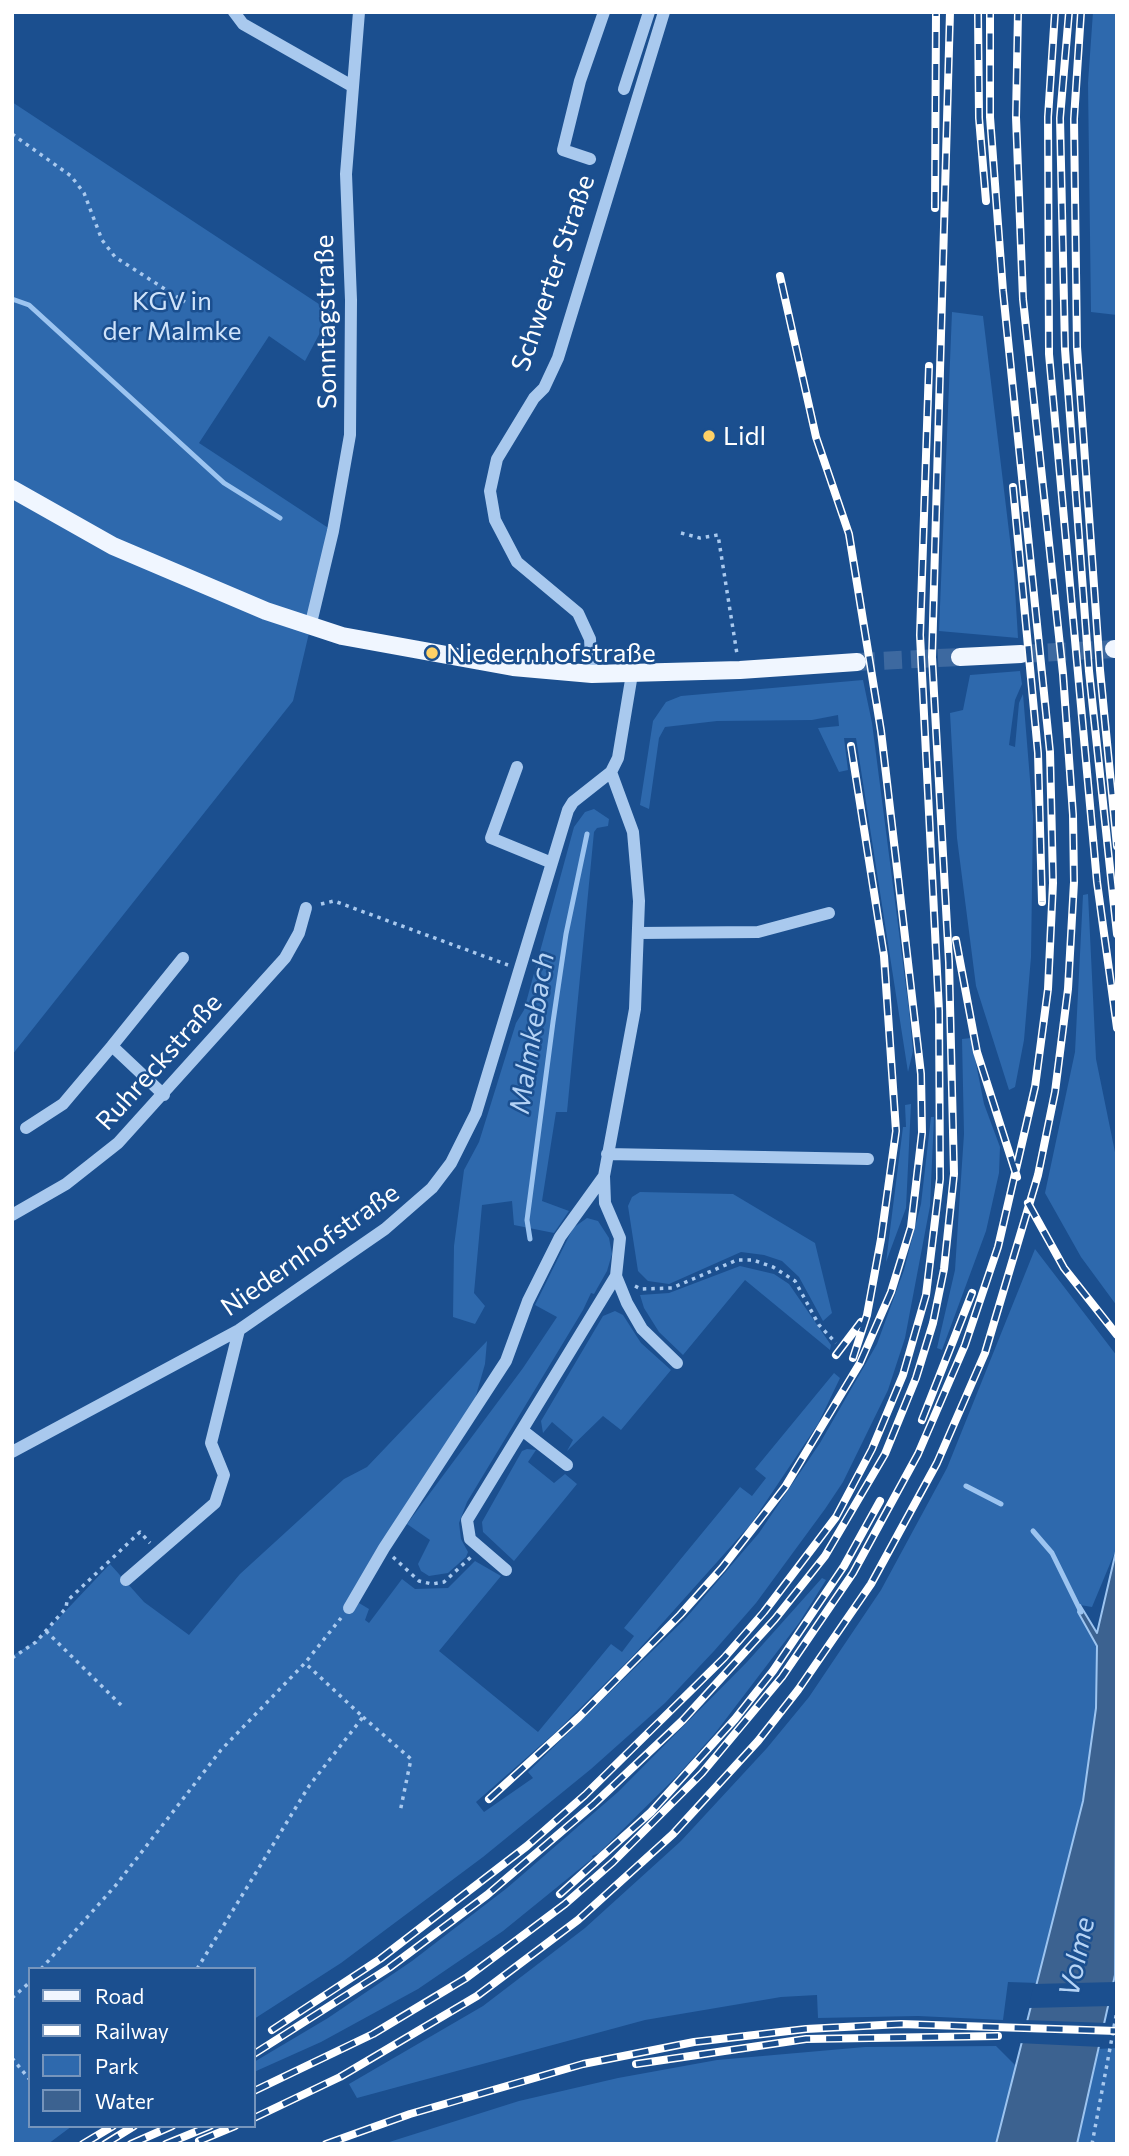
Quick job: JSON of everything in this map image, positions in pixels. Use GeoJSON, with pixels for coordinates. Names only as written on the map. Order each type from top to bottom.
{"type":"FeatureCollection","features":[{"type":"Feature","properties":{"kind":"main road"},"geometry":{"type":"LineString","coordinates":[[12,489],[113,547],[310,627],[494,664],[592,674],[740,670],[857,662]]}},
{"type":"Feature","properties":{"kind":"main road"},"geometry":{"type":"LineString","coordinates":[[960,657],[1021,654]]}},
{"type":"Feature","properties":{"kind":"street"},"geometry":{"type":"LineString","coordinates":[[234,12],[243,24],[352,86]]}},
{"type":"Feature","properties":{"kind":"street","name":"Sonntagstraße"},"geometry":{"type":"LineString","coordinates":[[310,627],[333,531],[350,435],[351,300],[346,174],[359,12]]}},
{"type":"Feature","properties":{"kind":"street"},"geometry":{"type":"LineString","coordinates":[[590,159],[563,150],[580,81],[604,12]]}},
{"type":"Feature","properties":{"kind":"street"},"geometry":{"type":"LineString","coordinates":[[624,89],[649,12]]}},
{"type":"Feature","properties":{"kind":"street","name":"Schwerter Straße"},"geometry":{"type":"LineString","coordinates":[[592,674],[590,639],[578,613],[517,562],[495,520],[490,491],[497,459],[534,398],[544,388],[558,358],[664,12]]}},
{"type":"Feature","properties":{"kind":"street"},"geometry":{"type":"LineString","coordinates":[[506,1570],[470,1539],[467,1520],[616,1276],[620,1238],[605,1203],[604,1176],[635,1009],[638,933],[633,832],[611,772],[622,745],[632,674]]}},
{"type":"Feature","properties":{"kind":"street"},"geometry":{"type":"LineString","coordinates":[[517,767],[491,838],[552,863]]}},
{"type":"Feature","properties":{"kind":"street","name":"Niedernhofstraße"},"geometry":{"type":"LineString","coordinates":[[12,1452],[239,1330],[385,1229],[410,1209],[439,1179],[451,1163],[476,1113],[573,802],[611,772]]}},
{"type":"Feature","properties":{"kind":"street","name":"Ruhreckstraße"},"geometry":{"type":"LineString","coordinates":[[12,1215],[66,1184],[118,1143],[164,1095],[285,958],[299,933],[306,908]]}},
{"type":"Feature","properties":{"kind":"street"},"geometry":{"type":"LineString","coordinates":[[638,933],[758,932],[829,914]]}},
{"type":"Feature","properties":{"kind":"street"},"geometry":{"type":"LineString","coordinates":[[26,1128],[63,1104],[183,958]]}},
{"type":"Feature","properties":{"kind":"street"},"geometry":{"type":"LineString","coordinates":[[112,1046],[164,1095]]}},
{"type":"Feature","properties":{"kind":"street"},"geometry":{"type":"LineString","coordinates":[[607,1154],[868,1159]]}},
{"type":"Feature","properties":{"kind":"street"},"geometry":{"type":"LineString","coordinates":[[349,1608],[384,1548],[506,1362],[528,1301],[560,1237],[604,1176]]}},
{"type":"Feature","properties":{"kind":"street"},"geometry":{"type":"LineString","coordinates":[[616,1276],[642,1329],[677,1363]]}},
{"type":"Feature","properties":{"kind":"street"},"geometry":{"type":"LineString","coordinates":[[126,1580],[215,1503],[224,1475],[211,1443],[239,1330]]}},
{"type":"Feature","properties":{"kind":"street"},"geometry":{"type":"LineString","coordinates":[[522,1430],[567,1465]]}},
{"type":"Feature","properties":{"kind":"path"},"geometry":{"type":"LineString","coordinates":[[12,134],[71,177],[84,193],[102,240],[115,257],[185,302]]}},
{"type":"Feature","properties":{"kind":"path"},"geometry":{"type":"LineString","coordinates":[[681,533],[700,538],[718,535],[740,670]]}},
{"type":"Feature","properties":{"kind":"path"},"geometry":{"type":"LineString","coordinates":[[306,908],[334,901],[519,970]]}},
{"type":"Feature","properties":{"kind":"path"},"geometry":{"type":"LineString","coordinates":[[616,1276],[641,1289],[672,1288],[737,1260],[753,1260],[773,1267],[795,1281],[819,1325],[836,1343]]}},
{"type":"Feature","properties":{"kind":"path"},"geometry":{"type":"LineString","coordinates":[[12,1658],[36,1642],[66,1608],[67,1601],[140,1532],[159,1552]]}},
{"type":"Feature","properties":{"kind":"path"},"geometry":{"type":"LineString","coordinates":[[384,1548],[419,1581],[432,1584],[444,1582],[479,1548]]}},
{"type":"Feature","properties":{"kind":"path"},"geometry":{"type":"LineString","coordinates":[[43,1967],[116,1885],[221,1750],[305,1663],[349,1608]]}},
{"type":"Feature","properties":{"kind":"path"},"geometry":{"type":"LineString","coordinates":[[46,1631],[123,1707]]}},
{"type":"Feature","properties":{"kind":"path"},"geometry":{"type":"LineString","coordinates":[[305,1663],[411,1759],[400,1812]]}},
{"type":"Feature","properties":{"kind":"path"},"geometry":{"type":"LineString","coordinates":[[198,1967],[263,1866],[309,1786],[363,1717]]}},
{"type":"Feature","properties":{"kind":"path"},"geometry":{"type":"LineString","coordinates":[[12,1998],[28,1984]]}},
{"type":"Feature","properties":{"kind":"path"},"geometry":{"type":"LineString","coordinates":[[1092,2144],[1117,2011]]}},
{"type":"Feature","properties":{"kind":"path"},"geometry":{"type":"LineString","coordinates":[[12,2058],[28,2078]]}},
{"type":"Feature","properties":{"kind":"green space"},"geometry":{"type":"Polygon","coordinates":[[[1093,12],[1117,12],[1117,315],[1091,312],[1088,83],[1093,12]]]}},
{"type":"Feature","properties":{"kind":"green space","name":"KGV in der Malmke"},"geometry":{"type":"Polygon","coordinates":[[[12,102],[331,312],[305,361],[269,336],[199,443],[333,531],[293,701],[12,1055],[12,102]]]}},
{"type":"Feature","properties":{"kind":"green space"},"geometry":{"type":"Polygon","coordinates":[[[952,312],[983,316],[1014,573],[1018,638],[939,631],[952,312]]]}},
{"type":"Feature","properties":{"kind":"green space"},"geometry":{"type":"Polygon","coordinates":[[[1020,671],[1022,684],[1015,700],[1009,745],[1015,747],[1019,703],[1023,694],[1033,816],[1031,957],[1024,1040],[1015,1087],[1009,1090],[976,986],[957,838],[950,713],[963,710],[970,675],[1020,671]]]}},
{"type":"Feature","properties":{"kind":"green space"},"geometry":{"type":"Polygon","coordinates":[[[863,680],[872,723],[909,1010],[913,1051],[908,1072],[856,738],[844,738],[848,770],[839,772],[818,728],[839,726],[838,715],[812,720],[717,721],[665,727],[659,738],[649,809],[640,805],[653,721],[666,702],[681,696],[863,680]]]}},
{"type":"Feature","properties":{"kind":"green space"},"geometry":{"type":"Polygon","coordinates":[[[594,809],[609,819],[608,826],[597,828],[594,832],[567,1112],[556,1112],[542,1201],[569,1211],[554,1233],[514,1225],[512,1201],[482,1205],[474,1293],[485,1306],[475,1324],[453,1317],[454,1246],[464,1170],[479,1142],[516,1023],[524,1010],[574,827],[585,812],[594,809]]]}},
{"type":"Feature","properties":{"kind":"green space"},"geometry":{"type":"Polygon","coordinates":[[[1088,894],[1096,1059],[1117,1162],[1117,1306],[1081,1257],[1045,1193],[1075,1052],[1083,895],[1088,894]]]}},
{"type":"Feature","properties":{"kind":"green space"},"geometry":{"type":"Polygon","coordinates":[[[971,1038],[984,1104],[1000,1147],[999,1173],[986,1231],[942,1350],[937,1348],[955,1270],[964,1134],[962,1039],[971,1038]]]}},
{"type":"Feature","properties":{"kind":"green space"},"geometry":{"type":"Polygon","coordinates":[[[911,1104],[906,1208],[886,1262],[903,1127],[906,1127],[905,1105],[911,1104]]]}},
{"type":"Feature","properties":{"kind":"green space"},"geometry":{"type":"Polygon","coordinates":[[[931,1117],[934,1117],[930,1206],[905,1338],[888,1390],[843,1482],[825,1509],[756,1603],[665,1703],[591,1769],[483,1857],[341,1963],[256,2018],[256,1967],[28,1967],[28,2128],[69,2128],[48,2144],[12,2144],[12,1656],[38,1640],[110,1564],[144,1602],[189,1635],[240,1574],[344,1479],[367,1467],[487,1341],[485,1364],[473,1406],[353,1611],[359,1603],[369,1609],[365,1620],[369,1623],[402,1579],[415,1589],[448,1588],[475,1561],[501,1576],[439,1651],[538,1732],[611,1644],[622,1652],[634,1636],[624,1628],[740,1487],[752,1496],[766,1478],[755,1469],[834,1373],[840,1378],[818,1424],[751,1524],[632,1657],[557,1731],[476,1802],[484,1812],[533,1778],[528,1772],[686,1618],[759,1533],[820,1443],[877,1344],[904,1270],[921,1204],[931,1117]]]}},
{"type":"Feature","properties":{"kind":"green space"},"geometry":{"type":"Polygon","coordinates":[[[640,1192],[733,1194],[815,1243],[832,1313],[823,1321],[799,1277],[782,1261],[764,1255],[741,1252],[669,1284],[648,1281],[638,1271],[628,1206],[632,1197],[640,1192]]]}},
{"type":"Feature","properties":{"kind":"green space"},"geometry":{"type":"Polygon","coordinates":[[[587,1218],[598,1221],[609,1238],[612,1254],[607,1271],[594,1294],[591,1293],[467,1502],[459,1523],[461,1539],[468,1552],[466,1557],[448,1573],[429,1576],[421,1571],[418,1564],[430,1540],[407,1524],[523,1368],[557,1317],[535,1305],[573,1228],[587,1218]]]}},
{"type":"Feature","properties":{"kind":"green space"},"geometry":{"type":"Polygon","coordinates":[[[1035,1249],[1117,1356],[1117,1547],[1092,1607],[1080,1605],[1078,1611],[1097,1646],[1096,1708],[1083,1801],[1038,1983],[1008,1982],[1003,2020],[918,2016],[818,2018],[817,1995],[781,1997],[645,2020],[357,2098],[349,2084],[483,2006],[585,1928],[681,1841],[767,1748],[809,1697],[881,1590],[947,1468],[1035,1249]]]}},
{"type":"Feature","properties":{"kind":"green space"},"geometry":{"type":"Polygon","coordinates":[[[740,1266],[774,1274],[789,1284],[831,1345],[830,1350],[745,1280],[683,1355],[659,1332],[644,1308],[640,1295],[669,1293],[740,1266]]]}},
{"type":"Feature","properties":{"kind":"green space"},"geometry":{"type":"Polygon","coordinates":[[[615,1311],[623,1315],[641,1343],[671,1370],[621,1430],[603,1416],[567,1451],[573,1440],[552,1422],[543,1433],[541,1421],[603,1316],[615,1311]]]}},
{"type":"Feature","properties":{"kind":"green space"},"geometry":{"type":"Polygon","coordinates":[[[536,1450],[528,1462],[554,1483],[565,1474],[577,1484],[514,1561],[483,1532],[482,1522],[522,1451],[536,1450]]]}},
{"type":"Feature","properties":{"kind":"green space"},"geometry":{"type":"Polygon","coordinates":[[[822,1578],[826,1580],[799,1623],[716,1732],[678,1775],[599,1853],[503,1931],[418,1989],[321,2042],[256,2071],[256,2061],[328,2018],[412,1961],[507,1888],[618,1792],[747,1662],[822,1578]]]}},
{"type":"Feature","properties":{"kind":"green space"},"geometry":{"type":"Polygon","coordinates":[[[996,2046],[1016,2066],[996,2144],[383,2144],[519,2101],[618,2078],[717,2060],[865,2047],[996,2046]]]}},
{"type":"Feature","properties":{"kind":"green space"},"geometry":{"type":"Polygon","coordinates":[[[1117,2048],[1117,2144],[1077,2144],[1097,2049],[1117,2048]]]}},
{"type":"Feature","properties":{"kind":"water","name":"Volme"},"geometry":{"type":"Polygon","coordinates":[[[1117,1547],[1115,1975],[1077,2144],[996,2144],[1083,1801],[1096,1708],[1097,1646],[1078,1612],[1080,1605],[1097,1633],[1117,1547]]]}},
{"type":"Feature","properties":{"kind":"pier"},"geometry":{"type":"Polygon","coordinates":[[[1117,1982],[1111,2006],[1028,2008],[1034,1984],[1117,1982]]]}},
{"type":"Feature","properties":{"kind":"pier"},"geometry":{"type":"Polygon","coordinates":[[[1024,2020],[1107,2023],[1101,2047],[1018,2043],[1024,2020]]]}},
{"type":"Feature","properties":{"kind":"waterway","name":"Malmkebach"},"geometry":{"type":"LineString","coordinates":[[12,299],[29,305],[224,483],[280,518]]}},
{"type":"Feature","properties":{"kind":"waterway","name":"Malmkebach"},"geometry":{"type":"LineString","coordinates":[[530,1239],[527,1220],[553,1022],[566,934],[587,834]]}},
{"type":"Feature","properties":{"kind":"waterway","name":"Malmkebach"},"geometry":{"type":"LineString","coordinates":[[966,1486],[1001,1504]]}},
{"type":"Feature","properties":{"kind":"waterway","name":"Malmkebach"},"geometry":{"type":"LineString","coordinates":[[1033,1531],[1052,1553],[1081,1612]]}},
{"type":"Feature","properties":{"kind":"tunnel"},"geometry":{"type":"LineString","coordinates":[[1021,654],[1114,649]]}},
{"type":"Feature","properties":{"kind":"tunnel"},"geometry":{"type":"LineString","coordinates":[[857,662],[960,657]]}},
{"type":"Feature","properties":{"kind":"railway"},"geometry":{"type":"LineString","coordinates":[[935,208],[936,12]]}},
{"type":"Feature","properties":{"kind":"railway"},"geometry":{"type":"LineString","coordinates":[[256,2053],[389,1968],[487,1895],[594,1804],[683,1720],[775,1619],[825,1556],[885,1454],[916,1378],[933,1323],[944,1269],[954,1174],[949,962],[932,657],[950,12]]}},
{"type":"Feature","properties":{"kind":"railway"},"geometry":{"type":"LineString","coordinates":[[978,12],[979,118],[986,201]]}},
{"type":"Feature","properties":{"kind":"railway"},"geometry":{"type":"LineString","coordinates":[[256,2090],[373,2034],[466,1978],[565,1904],[613,1862],[702,1773],[782,1677],[853,1573],[918,1454],[965,1345],[998,1247],[1035,1087],[1048,989],[1053,883],[1050,752],[1003,291],[990,117],[990,12]]}},
{"type":"Feature","properties":{"kind":"railway"},"geometry":{"type":"LineString","coordinates":[[256,2117],[340,2077],[477,1996],[578,1920],[673,1834],[758,1741],[798,1690],[871,1584],[937,1463],[985,1353],[1038,1175],[1055,1092],[1068,989],[1074,882],[1073,815],[1063,674],[1023,299],[1016,117],[1018,12]]}},
{"type":"Feature","properties":{"kind":"railway"},"geometry":{"type":"LineString","coordinates":[[1055,12],[1048,117],[1049,354],[1097,882],[1117,1028]]}},
{"type":"Feature","properties":{"kind":"railway"},"geometry":{"type":"LineString","coordinates":[[1069,12],[1060,118],[1065,349],[1089,671],[1117,934]]}},
{"type":"Feature","properties":{"kind":"railway"},"geometry":{"type":"LineString","coordinates":[[1081,12],[1074,119],[1077,347],[1100,670],[1117,846]]}},
{"type":"Feature","properties":{"kind":"railway"},"geometry":{"type":"LineString","coordinates":[[489,1799],[579,1717],[680,1615],[722,1568],[785,1487],[860,1363],[891,1292],[911,1227],[922,1133],[921,1074],[881,731],[849,534],[816,437],[780,276]]}},
{"type":"Feature","properties":{"kind":"railway"},"geometry":{"type":"LineString","coordinates":[[272,2030],[380,1959],[527,1846],[585,1795],[724,1658],[764,1612],[836,1517],[872,1449],[903,1375],[926,1295],[940,1179],[939,1011],[920,635],[929,366]]}},
{"type":"Feature","properties":{"kind":"railway"},"geometry":{"type":"LineString","coordinates":[[1013,487],[1038,753],[1042,902]]}},
{"type":"Feature","properties":{"kind":"railway"},"geometry":{"type":"LineString","coordinates":[[851,746],[884,956],[896,1131],[867,1315],[853,1358]]}},
{"type":"Feature","properties":{"kind":"railway"},"geometry":{"type":"LineString","coordinates":[[956,940],[977,1052],[1017,1177]]}},
{"type":"Feature","properties":{"kind":"railway"},"geometry":{"type":"LineString","coordinates":[[1028,1203],[1064,1268],[1117,1335]]}},
{"type":"Feature","properties":{"kind":"railway"},"geometry":{"type":"LineString","coordinates":[[922,1420],[972,1293]]}},
{"type":"Feature","properties":{"kind":"railway"},"geometry":{"type":"LineString","coordinates":[[836,1355],[861,1322]]}},
{"type":"Feature","properties":{"kind":"railway"},"geometry":{"type":"LineString","coordinates":[[560,1894],[651,1812],[735,1719],[773,1671],[844,1566],[880,1501]]}},
{"type":"Feature","properties":{"kind":"railway"},"geometry":{"type":"LineString","coordinates":[[326,2144],[410,2114],[583,2064],[694,2042],[806,2029],[901,2024],[1117,2031]]}},
{"type":"Feature","properties":{"kind":"railway"},"geometry":{"type":"LineString","coordinates":[[636,2064],[806,2039],[998,2036]]}},
{"type":"Feature","properties":{"kind":"railway"},"geometry":{"type":"LineString","coordinates":[[83,2144],[110,2128]]}},
{"type":"Feature","properties":{"kind":"railway"},"geometry":{"type":"LineString","coordinates":[[105,2144],[131,2128]]}},
{"type":"Feature","properties":{"kind":"railway"},"geometry":{"type":"LineString","coordinates":[[131,2144],[167,2128]]}},
{"type":"Feature","properties":{"kind":"railway"},"geometry":{"type":"LineString","coordinates":[[166,2144],[205,2128]]}},
{"type":"Feature","properties":{"kind":"railway"},"geometry":{"type":"LineString","coordinates":[[199,2141],[230,2128]]}},
{"type":"Feature","properties":{"kind":"place","name":"Lidl"},"geometry":{"type":"Point","coordinates":[709,436]}},
{"type":"Feature","properties":{"kind":"place","name":"Niedernhofstraße"},"geometry":{"type":"Point","coordinates":[432,653]}}]}
